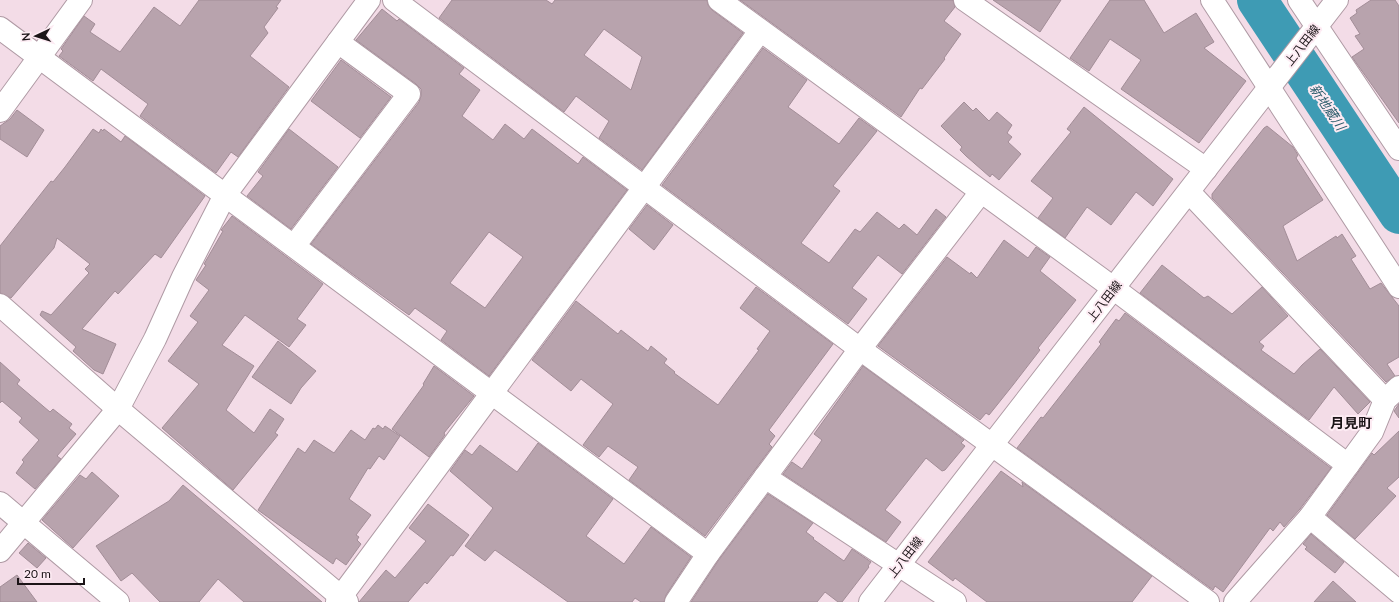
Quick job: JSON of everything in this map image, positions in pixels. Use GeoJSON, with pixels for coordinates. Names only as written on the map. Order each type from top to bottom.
{"type":"FeatureCollection","features":[{"type":"Feature","properties":{"kind":"street"},"geometry":{"type":"LineString","coordinates":[[0,110],[81,0]]}},
{"type":"Feature","properties":{"kind":"street"},"geometry":{"type":"LineString","coordinates":[[0,551],[118,409],[155,340],[183,277],[225,195],[369,0]]}},
{"type":"Feature","properties":{"kind":"street"},"geometry":{"type":"LineString","coordinates":[[394,0],[860,348],[1208,602]]}},
{"type":"Feature","properties":{"kind":"street"},"geometry":{"type":"LineString","coordinates":[[719,0],[1114,289],[1348,465]]}},
{"type":"Feature","properties":{"kind":"street"},"geometry":{"type":"LineString","coordinates":[[965,0],[1206,168]]}},
{"type":"Feature","properties":{"kind":"street"},"geometry":{"type":"LineString","coordinates":[[1212,0],[1272,83],[1399,287]]}},
{"type":"Feature","properties":{"kind":"street"},"geometry":{"type":"LineString","coordinates":[[1299,0],[1312,32],[1399,149]]}},
{"type":"Feature","properties":{"kind":"street","name":"上八田線"},"geometry":{"type":"LineString","coordinates":[[870,602],[1337,0]]}},
{"type":"Feature","properties":{"kind":"street"},"geometry":{"type":"LineString","coordinates":[[0,28],[492,392],[708,554]]}},
{"type":"Feature","properties":{"kind":"street"},"geometry":{"type":"LineString","coordinates":[[0,305],[118,409],[341,600],[492,392],[760,31]]}},
{"type":"Feature","properties":{"kind":"street"},"geometry":{"type":"LineString","coordinates":[[294,246],[409,94],[338,42]]}},
{"type":"Feature","properties":{"kind":"street"},"geometry":{"type":"LineString","coordinates":[[676,602],[708,554],[860,348],[981,192]]}},
{"type":"Feature","properties":{"kind":"street"},"geometry":{"type":"LineString","coordinates":[[1189,192],[1392,394],[1372,432],[1310,517],[1236,602]]}},
{"type":"Feature","properties":{"kind":"street"},"geometry":{"type":"LineString","coordinates":[[765,477],[955,602]]}},
{"type":"Feature","properties":{"kind":"street"},"geometry":{"type":"LineString","coordinates":[[0,503],[118,602]]}},
{"type":"Feature","properties":{"kind":"street"},"geometry":{"type":"LineString","coordinates":[[1310,517],[1399,592]]}},
{"type":"Feature","properties":{"kind":"building"},"geometry":{"type":"Polygon","coordinates":[[[199,0],[281,0],[276,7],[278,8],[264,27],[268,33],[250,56],[289,87],[238,157],[231,152],[216,173],[140,116],[148,104],[101,69],[93,81],[59,56],[63,51],[61,49],[84,16],[95,24],[90,32],[120,52],[154,7],[180,26],[199,0]]]}},
{"type":"Feature","properties":{"kind":"building"},"geometry":{"type":"Polygon","coordinates":[[[452,0],[546,0],[552,4],[555,0],[707,0],[708,5],[712,10],[743,33],[642,170],[599,138],[609,121],[576,96],[564,112],[439,18],[452,0]],[[604,29],[584,55],[631,90],[642,57],[604,29]]]}},
{"type":"Feature","properties":{"kind":"building"},"geometry":{"type":"Polygon","coordinates":[[[740,0],[953,0],[955,7],[944,21],[961,34],[944,58],[945,59],[922,89],[920,88],[901,117],[740,0]]]}},
{"type":"Feature","properties":{"kind":"building"},"geometry":{"type":"Polygon","coordinates":[[[993,0],[1061,0],[1040,32],[993,0]]]}},
{"type":"Feature","properties":{"kind":"building"},"geometry":{"type":"Polygon","coordinates":[[[1110,0],[1144,0],[1164,33],[1196,13],[1214,42],[1204,48],[1246,81],[1199,143],[1121,89],[1141,60],[1110,39],[1089,71],[1070,58],[1110,0]]]}},
{"type":"Feature","properties":{"kind":"building"},"geometry":{"type":"Polygon","coordinates":[[[1371,0],[1395,0],[1399,6],[1399,123],[1352,57],[1364,49],[1355,36],[1360,34],[1350,18],[1357,13],[1356,10],[1371,0]]]}},
{"type":"Feature","properties":{"kind":"building"},"geometry":{"type":"Polygon","coordinates":[[[382,9],[397,21],[399,19],[464,68],[459,74],[480,90],[462,116],[493,140],[505,124],[524,139],[532,129],[578,164],[583,157],[627,190],[489,376],[441,340],[447,331],[415,308],[409,315],[311,244],[419,102],[421,96],[421,89],[416,84],[356,40],[382,9]],[[489,232],[450,283],[485,308],[523,257],[489,232]]]}},
{"type":"Feature","properties":{"kind":"building"},"geometry":{"type":"Polygon","coordinates":[[[763,48],[807,80],[788,107],[839,144],[859,118],[877,131],[833,186],[840,191],[801,243],[829,263],[855,229],[860,232],[877,212],[899,229],[904,224],[917,235],[936,209],[946,217],[902,274],[878,255],[852,288],[867,299],[848,324],[662,185],[763,48]]]}},
{"type":"Feature","properties":{"kind":"building"},"geometry":{"type":"Polygon","coordinates":[[[341,60],[391,97],[360,138],[311,101],[341,60]]]}},
{"type":"Feature","properties":{"kind":"building"},"geometry":{"type":"Polygon","coordinates":[[[964,102],[973,111],[976,108],[989,121],[997,112],[1012,125],[1007,133],[1012,137],[1008,142],[1021,154],[999,180],[992,174],[990,177],[966,156],[960,150],[962,147],[941,126],[964,102]]]}},
{"type":"Feature","properties":{"kind":"building"},"geometry":{"type":"Polygon","coordinates":[[[1084,107],[1173,179],[1153,206],[1136,192],[1111,225],[1087,207],[1065,238],[1038,218],[1053,198],[1031,181],[1071,132],[1067,129],[1084,107]]]}},
{"type":"Feature","properties":{"kind":"building"},"geometry":{"type":"Polygon","coordinates":[[[17,110],[44,130],[27,157],[0,139],[0,126],[10,119],[17,110]]]}},
{"type":"Feature","properties":{"kind":"building"},"geometry":{"type":"Polygon","coordinates":[[[1267,126],[1293,147],[1298,155],[1296,158],[1323,200],[1283,226],[1297,261],[1336,236],[1337,238],[1342,234],[1356,256],[1351,259],[1370,289],[1381,283],[1399,306],[1399,357],[1387,364],[1395,376],[1386,382],[1212,198],[1212,194],[1267,126]]]}},
{"type":"Feature","properties":{"kind":"building"},"geometry":{"type":"Polygon","coordinates":[[[93,129],[99,133],[101,129],[103,131],[104,129],[121,142],[125,136],[205,196],[161,258],[155,254],[118,294],[115,291],[82,329],[116,344],[103,374],[94,370],[73,351],[76,347],[40,315],[42,311],[51,315],[89,273],[85,269],[90,264],[57,238],[54,248],[11,298],[0,293],[0,246],[51,181],[53,182],[65,167],[93,129]]]}},
{"type":"Feature","properties":{"kind":"building"},"geometry":{"type":"Polygon","coordinates":[[[289,129],[338,167],[291,229],[247,196],[263,176],[258,172],[289,129]]]}},
{"type":"Feature","properties":{"kind":"building"},"geometry":{"type":"Polygon","coordinates":[[[647,205],[673,225],[654,250],[629,229],[647,205]]]}},
{"type":"Feature","properties":{"kind":"building"},"geometry":{"type":"Polygon","coordinates":[[[232,216],[323,284],[297,319],[306,325],[289,347],[245,315],[222,345],[254,366],[226,410],[254,433],[270,409],[284,419],[275,433],[278,435],[233,490],[162,428],[199,384],[168,361],[198,322],[190,316],[209,290],[196,280],[206,265],[204,264],[223,231],[221,230],[232,216]]]}},
{"type":"Feature","properties":{"kind":"building"},"geometry":{"type":"Polygon","coordinates":[[[1004,240],[1028,258],[1036,247],[1050,257],[1040,271],[1076,300],[1038,348],[1040,350],[989,415],[986,413],[980,420],[878,346],[947,257],[970,274],[971,272],[977,278],[1004,240]]]}},
{"type":"Feature","properties":{"kind":"building"},"geometry":{"type":"Polygon","coordinates":[[[1162,265],[1204,298],[1208,296],[1232,314],[1262,287],[1288,316],[1259,342],[1264,346],[1261,350],[1294,374],[1320,349],[1370,402],[1358,414],[1334,387],[1309,420],[1140,293],[1162,265]]]}},
{"type":"Feature","properties":{"kind":"building"},"geometry":{"type":"Polygon","coordinates":[[[756,287],[833,344],[769,430],[775,436],[769,444],[772,447],[705,536],[629,480],[638,467],[608,446],[599,457],[583,445],[613,404],[581,379],[571,391],[532,360],[576,301],[618,334],[621,330],[648,351],[651,346],[667,359],[664,363],[675,372],[674,373],[718,405],[759,350],[757,349],[770,331],[740,308],[756,287]]]}},
{"type":"Feature","properties":{"kind":"building"},"geometry":{"type":"Polygon","coordinates":[[[1125,313],[1331,468],[1300,509],[1284,527],[1280,522],[1273,531],[1270,528],[1223,592],[1215,586],[1213,590],[1017,448],[1041,417],[1043,418],[1101,344],[1099,342],[1116,319],[1119,321],[1125,313]]]}},
{"type":"Feature","properties":{"kind":"building"},"geometry":{"type":"Polygon","coordinates":[[[278,341],[316,371],[301,388],[291,404],[252,377],[278,341]]]}},
{"type":"Feature","properties":{"kind":"building"},"geometry":{"type":"Polygon","coordinates":[[[0,362],[20,380],[17,384],[50,412],[53,409],[72,424],[69,428],[76,434],[57,456],[61,459],[35,489],[16,473],[24,462],[22,460],[39,440],[19,422],[22,418],[2,401],[0,403],[0,362]]]}},
{"type":"Feature","properties":{"kind":"building"},"geometry":{"type":"Polygon","coordinates":[[[434,366],[474,396],[444,433],[445,435],[429,457],[392,429],[424,385],[423,384],[434,366]]]}},
{"type":"Feature","properties":{"kind":"building"},"geometry":{"type":"Polygon","coordinates":[[[863,366],[964,440],[961,443],[965,446],[945,470],[942,471],[926,458],[885,510],[901,522],[886,542],[783,474],[792,462],[802,469],[822,440],[814,434],[863,366]]]}},
{"type":"Feature","properties":{"kind":"building"},"geometry":{"type":"Polygon","coordinates":[[[1399,404],[1399,418],[1394,411],[1399,404]]]}},
{"type":"Feature","properties":{"kind":"building"},"geometry":{"type":"Polygon","coordinates":[[[378,425],[383,429],[385,426],[400,436],[384,460],[379,456],[370,469],[368,468],[349,499],[371,515],[356,535],[359,537],[357,540],[361,544],[346,565],[336,558],[333,564],[258,510],[298,448],[305,453],[314,440],[334,453],[351,430],[365,440],[373,428],[375,429],[378,425]]]}},
{"type":"Feature","properties":{"kind":"building"},"geometry":{"type":"Polygon","coordinates":[[[1399,431],[1399,477],[1387,488],[1396,496],[1355,539],[1327,515],[1372,453],[1374,455],[1399,431]]]}},
{"type":"Feature","properties":{"kind":"building"},"geometry":{"type":"Polygon","coordinates":[[[538,443],[613,499],[586,536],[624,564],[651,527],[691,557],[666,595],[664,602],[641,602],[635,598],[632,602],[568,602],[495,550],[485,561],[465,546],[493,508],[450,471],[465,450],[472,455],[480,445],[517,472],[538,443]]]}},
{"type":"Feature","properties":{"kind":"building"},"geometry":{"type":"Polygon","coordinates":[[[1001,471],[1023,487],[1022,482],[1152,576],[1132,602],[987,602],[955,578],[953,581],[928,562],[1001,471]]]}},
{"type":"Feature","properties":{"kind":"building"},"geometry":{"type":"Polygon","coordinates":[[[92,472],[119,496],[73,548],[42,520],[80,475],[86,479],[92,472]]]}},
{"type":"Feature","properties":{"kind":"building"},"geometry":{"type":"Polygon","coordinates":[[[183,485],[322,602],[244,602],[218,579],[199,602],[160,602],[132,573],[121,581],[96,546],[169,501],[183,485]]]}},
{"type":"Feature","properties":{"kind":"building"},"geometry":{"type":"Polygon","coordinates":[[[768,494],[813,523],[806,532],[814,538],[813,539],[844,561],[852,549],[871,562],[868,566],[869,567],[842,602],[838,602],[825,592],[817,602],[691,602],[718,561],[768,494]]]}},
{"type":"Feature","properties":{"kind":"building"},"geometry":{"type":"Polygon","coordinates":[[[428,504],[469,535],[453,556],[451,555],[427,584],[425,582],[408,602],[359,602],[386,570],[395,578],[426,541],[409,528],[428,504]]]}},
{"type":"Feature","properties":{"kind":"building"},"geometry":{"type":"Polygon","coordinates":[[[1311,534],[1344,562],[1335,573],[1305,549],[1307,547],[1303,544],[1311,534]]]}},
{"type":"Feature","properties":{"kind":"building"},"geometry":{"type":"Polygon","coordinates":[[[28,543],[46,558],[37,568],[19,553],[28,543]]]}},
{"type":"Feature","properties":{"kind":"building"},"geometry":{"type":"Polygon","coordinates":[[[17,575],[37,602],[0,602],[0,587],[17,575]]]}},
{"type":"Feature","properties":{"kind":"building"},"geometry":{"type":"Polygon","coordinates":[[[1333,581],[1356,602],[1314,602],[1333,581]]]}},
{"type":"Feature","properties":{"kind":"waterway","name":"新地蔵川"},"geometry":{"type":"LineString","coordinates":[[1257,0],[1399,214]]}},
{"type":"Feature","properties":{"kind":"district","name":"月見町"},"geometry":{"type":"Point","coordinates":[1351,422]}}]}
